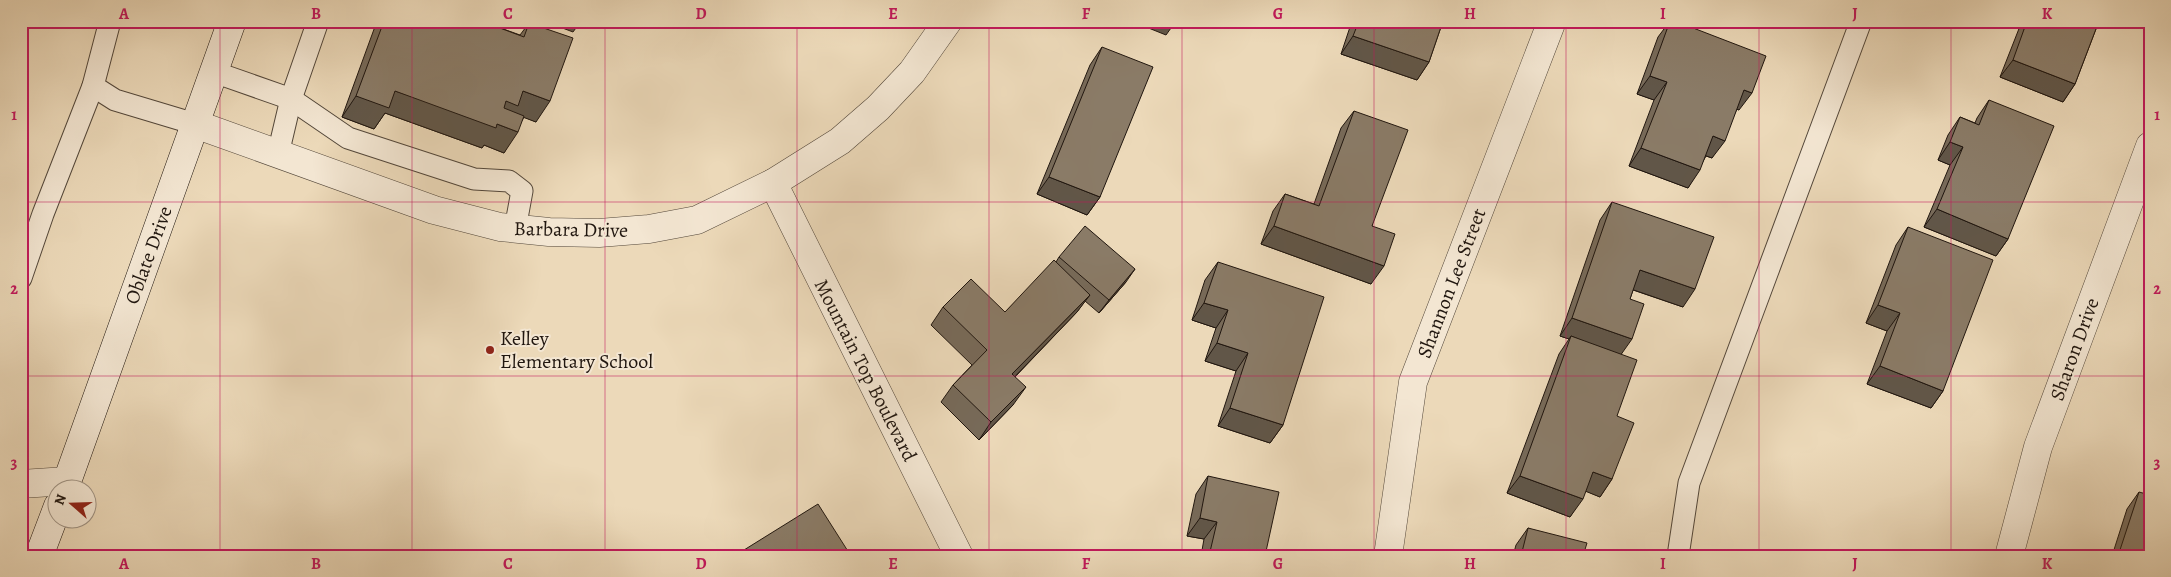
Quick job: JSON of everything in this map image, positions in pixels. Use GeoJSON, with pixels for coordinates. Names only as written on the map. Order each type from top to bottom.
{"type":"FeatureCollection","features":[{"type":"Feature","properties":{"kind":"street","name":"Oblate Drive"},"geometry":{"type":"LineString","coordinates":[[67,480],[232,21]]}},
{"type":"Feature","properties":{"kind":"street","name":"Barbara Drive"},"geometry":{"type":"LineString","coordinates":[[195,124],[434,210],[500,227],[549,232],[599,233],[649,229],[697,220],[773,184],[840,141],[878,108],[912,72],[948,21]]}},
{"type":"Feature","properties":{"kind":"street","name":"Shannon Lee Street"},"geometry":{"type":"LineString","coordinates":[[1388,556],[1413,382],[1552,21]]}},
{"type":"Feature","properties":{"kind":"street","name":"Sharon Drive"},"geometry":{"type":"LineString","coordinates":[[2009,556],[2038,447],[2150,146]]}},
{"type":"Feature","properties":{"kind":"street","name":"Mountain Top Boulevard"},"geometry":{"type":"LineString","coordinates":[[773,184],[959,556]]}},
{"type":"Feature","properties":{"kind":"street"},"geometry":{"type":"LineString","coordinates":[[21,484],[48,485]]}},
{"type":"Feature","properties":{"kind":"street"},"geometry":{"type":"LineString","coordinates":[[39,556],[49,530]]}},
{"type":"Feature","properties":{"kind":"lane"},"geometry":{"type":"LineString","coordinates":[[21,278],[43,214],[93,86],[110,21]]}},
{"type":"Feature","properties":{"kind":"lane"},"geometry":{"type":"LineString","coordinates":[[278,154],[291,99],[318,21]]}},
{"type":"Feature","properties":{"kind":"lane"},"geometry":{"type":"LineString","coordinates":[[1678,556],[1689,483],[1861,21]]}},
{"type":"Feature","properties":{"kind":"lane"},"geometry":{"type":"LineString","coordinates":[[214,72],[291,99],[348,138],[474,179],[508,181],[522,191],[515,229]]}},
{"type":"Feature","properties":{"kind":"lane"},"geometry":{"type":"LineString","coordinates":[[93,86],[115,100],[195,124]]}},
{"type":"Feature","properties":{"kind":"building"},"geometry":{"type":"Polygon","coordinates":[[[384,21],[481,21],[524,37],[529,23],[573,38],[550,101],[523,91],[518,106],[506,101],[504,108],[524,116],[518,132],[497,124],[496,128],[395,91],[389,108],[356,96],[384,21]]]}},
{"type":"Feature","properties":{"kind":"building"},"geometry":{"type":"Polygon","coordinates":[[[1359,21],[1443,21],[1429,62],[1353,36],[1359,21]]]}},
{"type":"Feature","properties":{"kind":"building"},"geometry":{"type":"Polygon","coordinates":[[[1670,21],[1675,21],[1766,56],[1752,93],[1744,90],[1725,141],[1713,136],[1700,170],[1641,148],[1667,82],[1650,76],[1670,21]]]}},
{"type":"Feature","properties":{"kind":"building"},"geometry":{"type":"Polygon","coordinates":[[[2027,21],[2099,21],[2075,84],[2013,60],[2027,21]]]}},
{"type":"Feature","properties":{"kind":"building"},"geometry":{"type":"Polygon","coordinates":[[[1102,47],[1153,67],[1100,197],[1049,177],[1102,47]]]}},
{"type":"Feature","properties":{"kind":"building"},"geometry":{"type":"Polygon","coordinates":[[[1989,100],[2054,126],[2008,239],[1937,209],[1963,147],[1950,142],[1960,117],[1979,125],[1989,100]]]}},
{"type":"Feature","properties":{"kind":"building"},"geometry":{"type":"Polygon","coordinates":[[[1354,111],[1408,130],[1372,226],[1395,234],[1384,266],[1274,226],[1285,194],[1319,206],[1354,111]]]}},
{"type":"Feature","properties":{"kind":"building"},"geometry":{"type":"Polygon","coordinates":[[[1612,202],[1714,237],[1695,289],[1640,270],[1630,299],[1644,304],[1632,339],[1572,318],[1612,202]]]}},
{"type":"Feature","properties":{"kind":"building"},"geometry":{"type":"Polygon","coordinates":[[[1085,226],[1135,269],[1109,300],[1059,257],[1085,226]]]}},
{"type":"Feature","properties":{"kind":"building"},"geometry":{"type":"Polygon","coordinates":[[[1908,227],[1993,260],[1943,391],[1880,366],[1900,313],[1878,305],[1908,227]]]}},
{"type":"Feature","properties":{"kind":"building"},"geometry":{"type":"Polygon","coordinates":[[[1054,260],[1090,295],[1012,374],[1026,387],[991,422],[953,385],[987,350],[943,307],[971,279],[1005,312],[1054,260]]]}},
{"type":"Feature","properties":{"kind":"building"},"geometry":{"type":"Polygon","coordinates":[[[1218,262],[1324,297],[1283,425],[1230,408],[1248,353],[1217,343],[1228,310],[1204,303],[1218,262]]]}},
{"type":"Feature","properties":{"kind":"building"},"geometry":{"type":"Polygon","coordinates":[[[1571,336],[1637,360],[1617,416],[1634,423],[1612,479],[1593,472],[1583,499],[1520,476],[1571,336]]]}},
{"type":"Feature","properties":{"kind":"building"},"geometry":{"type":"Polygon","coordinates":[[[1208,476],[1279,492],[1265,556],[1209,556],[1217,522],[1200,518],[1208,476]]]}},
{"type":"Feature","properties":{"kind":"building"},"geometry":{"type":"Polygon","coordinates":[[[2139,492],[2150,495],[2150,556],[2118,556],[2139,492]]]}},
{"type":"Feature","properties":{"kind":"building"},"geometry":{"type":"Polygon","coordinates":[[[818,504],[851,556],[748,556],[744,550],[818,504]]]}},
{"type":"Feature","properties":{"kind":"building"},"geometry":{"type":"Polygon","coordinates":[[[1528,528],[1587,543],[1583,556],[1521,556],[1528,528]]]}},
{"type":"Feature","properties":{"kind":"place","name":"Kelley Elementary School"},"geometry":{"type":"Point","coordinates":[490,350]}}]}
